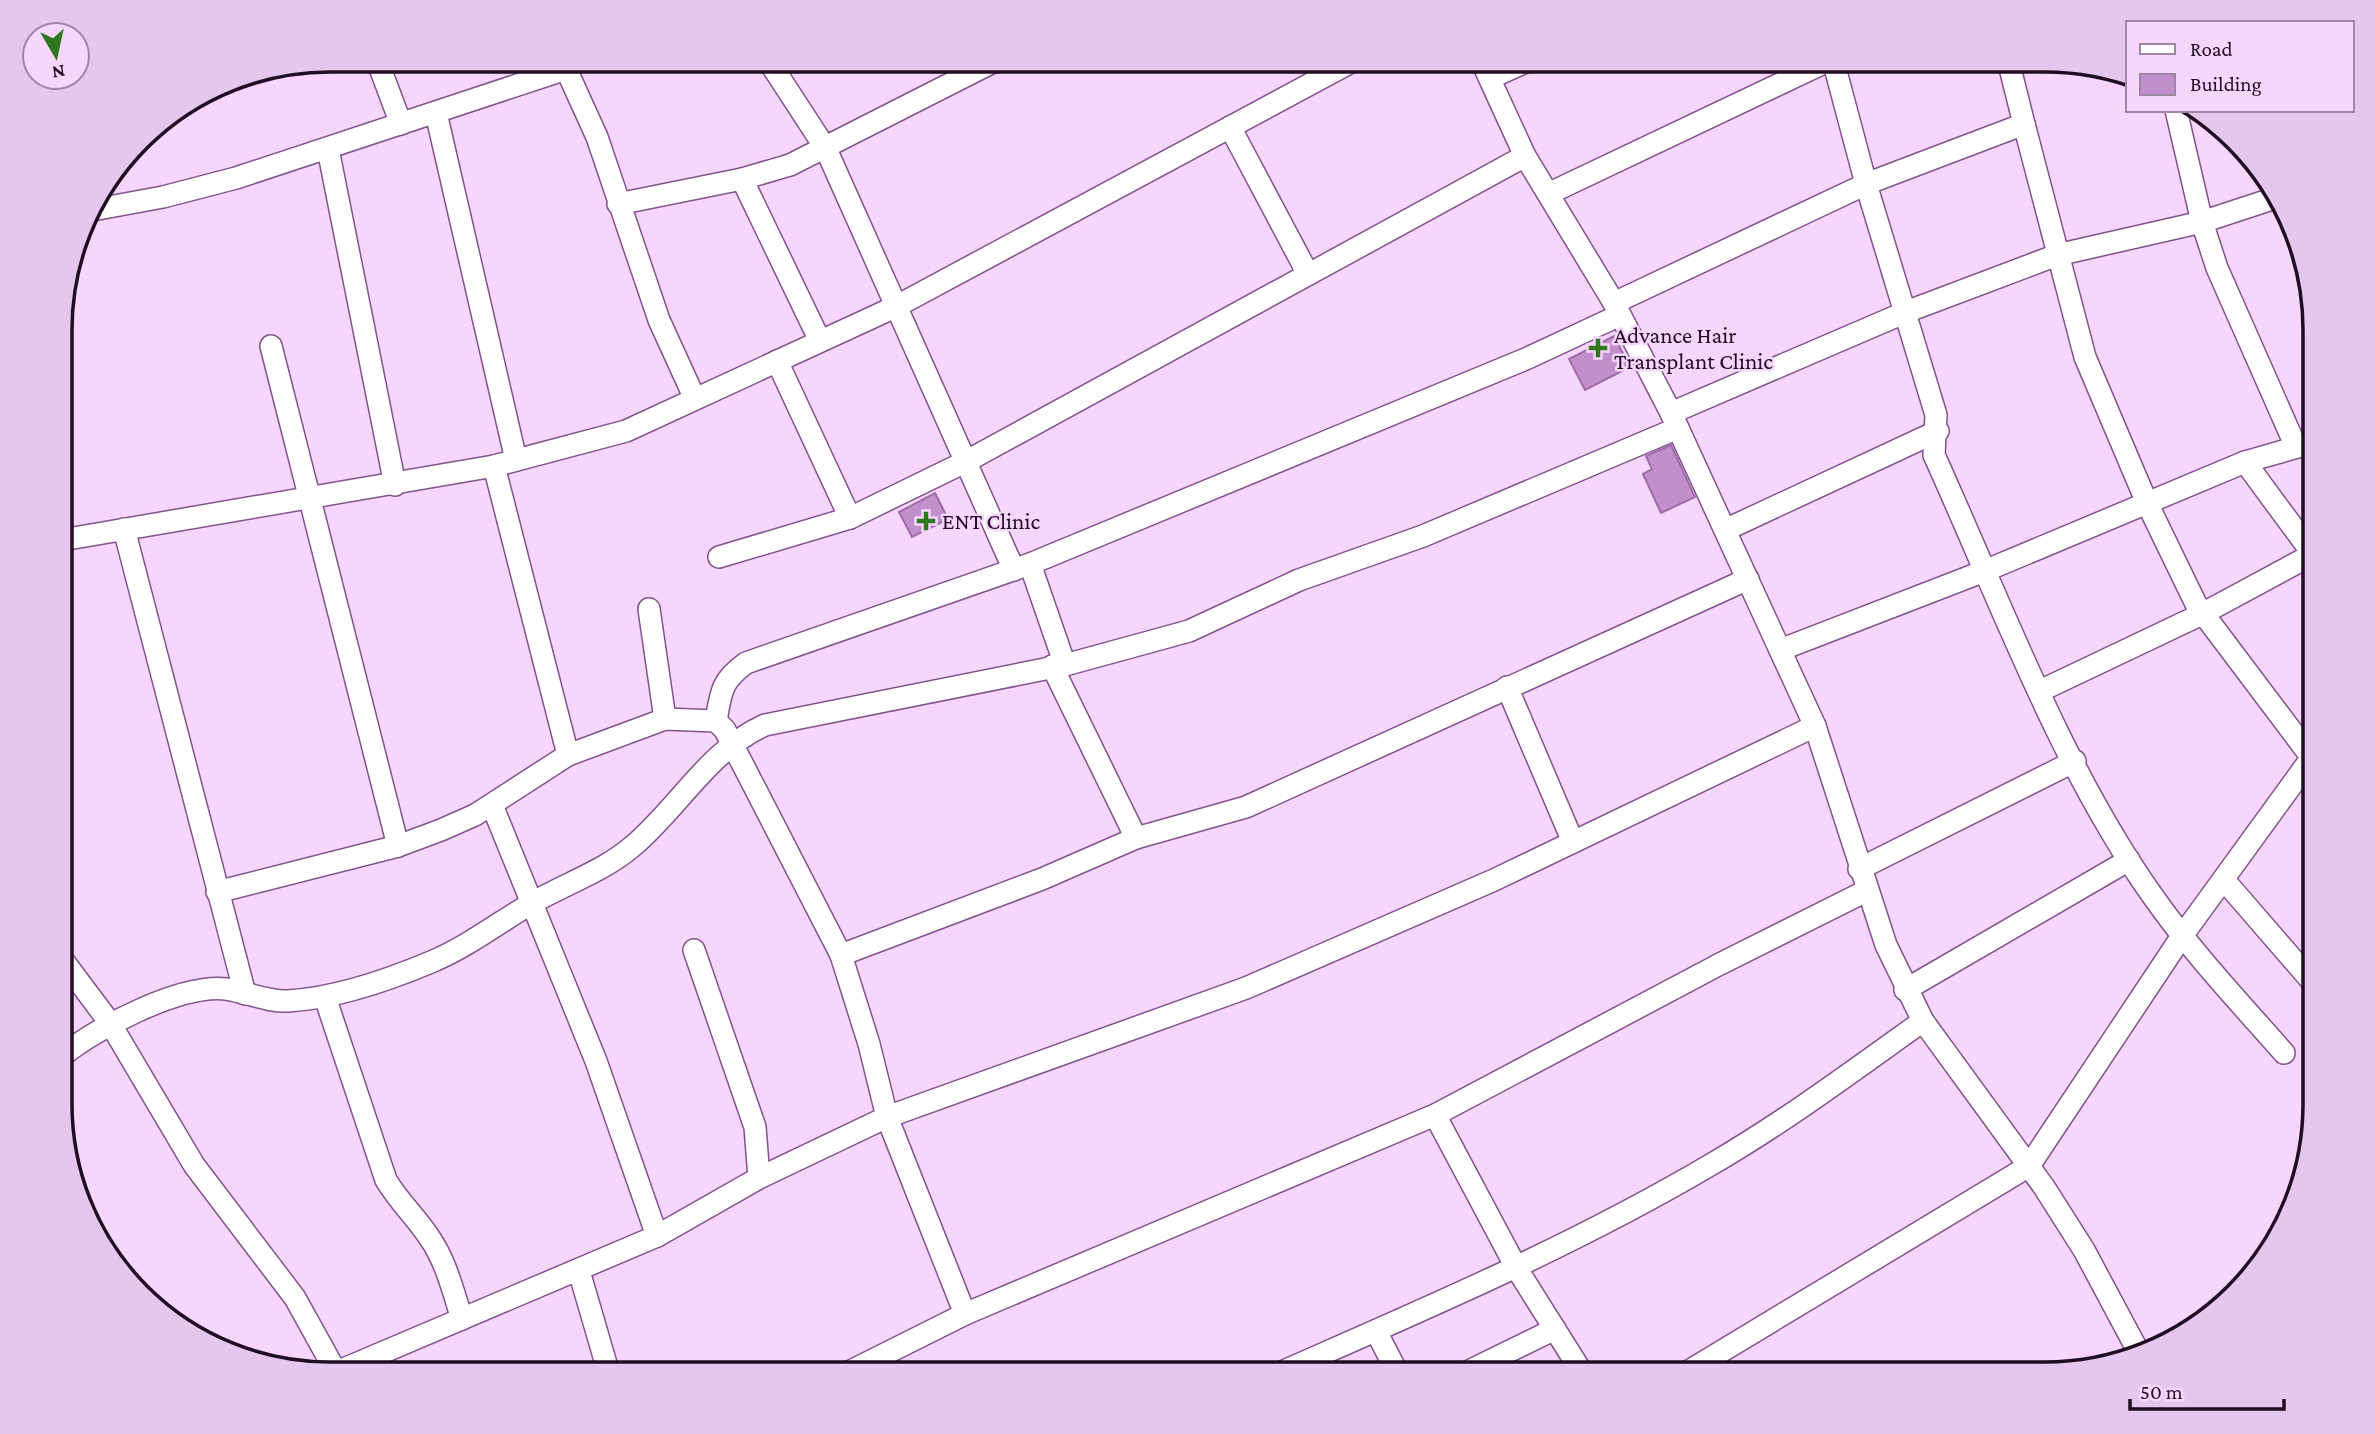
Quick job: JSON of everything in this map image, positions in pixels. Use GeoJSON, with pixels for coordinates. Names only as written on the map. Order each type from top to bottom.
{"type":"FeatureCollection","features":[{"type":"Feature","properties":{"kind":"street"},"geometry":{"type":"LineString","coordinates":[[382,72],[401,124]]}},
{"type":"Feature","properties":{"kind":"street"},"geometry":{"type":"LineString","coordinates":[[102,208],[203,188],[436,113],[543,72]]}},
{"type":"Feature","properties":{"kind":"street"},"geometry":{"type":"LineString","coordinates":[[568,72],[597,137],[659,320],[695,399]]}},
{"type":"Feature","properties":{"kind":"street"},"geometry":{"type":"LineString","coordinates":[[776,72],[826,149],[967,461],[1022,567],[1059,665],[1136,838]]}},
{"type":"Feature","properties":{"kind":"street"},"geometry":{"type":"LineString","coordinates":[[618,204],[743,180],[790,165],[974,72]]}},
{"type":"Feature","properties":{"kind":"street"},"geometry":{"type":"LineString","coordinates":[[72,538],[494,466],[626,430],[897,306],[1333,72]]}},
{"type":"Feature","properties":{"kind":"street"},"geometry":{"type":"LineString","coordinates":[[1487,72],[1525,156],[1550,193],[1617,309],[1674,421],[1815,726],[1838,793],[1866,891],[1905,990],[1923,1021],[2028,1166],[2084,1250],[2134,1347]]}},
{"type":"Feature","properties":{"kind":"street"},"geometry":{"type":"LineString","coordinates":[[1550,193],[1807,72]]}},
{"type":"Feature","properties":{"kind":"street"},"geometry":{"type":"LineString","coordinates":[[1835,72],[1936,415],[1938,431],[1934,455],[2040,691],[2129,860],[2182,936],[2284,1053]]}},
{"type":"Feature","properties":{"kind":"street"},"geometry":{"type":"LineString","coordinates":[[2011,72],[2085,357],[2147,503],[2202,614],[2303,744]]}},
{"type":"Feature","properties":{"kind":"street"},"geometry":{"type":"LineString","coordinates":[[2176,112],[2202,222],[2217,268],[2303,441]]}},
{"type":"Feature","properties":{"kind":"street"},"geometry":{"type":"LineString","coordinates":[[436,113],[516,460]]}},
{"type":"Feature","properties":{"kind":"street"},"geometry":{"type":"LineString","coordinates":[[965,1314],[887,1116],[869,1044],[841,956],[731,743],[716,721],[728,676],[746,663],[1022,567],[1502,369],[1866,184],[2024,124]]}},
{"type":"Feature","properties":{"kind":"street"},"geometry":{"type":"LineString","coordinates":[[1230,127],[1308,274]]}},
{"type":"Feature","properties":{"kind":"street"},"geometry":{"type":"LineString","coordinates":[[328,149],[395,485]]}},
{"type":"Feature","properties":{"kind":"street"},"geometry":{"type":"LineString","coordinates":[[719,557],[850,518],[967,461],[1525,156]]}},
{"type":"Feature","properties":{"kind":"street"},"geometry":{"type":"LineString","coordinates":[[743,180],[820,341]]}},
{"type":"Feature","properties":{"kind":"street"},"geometry":{"type":"LineString","coordinates":[[72,1048],[110,1023],[147,1007],[201,991],[224,989],[285,1001],[325,997],[430,963],[457,950],[533,902],[631,847],[731,743],[765,725],[1059,665],[1189,631],[1289,585],[1423,536],[1906,312],[2057,255],[2202,222],[2268,200]]}},
{"type":"Feature","properties":{"kind":"street"},"geometry":{"type":"LineString","coordinates":[[271,346],[398,845]]}},
{"type":"Feature","properties":{"kind":"street"},"geometry":{"type":"LineString","coordinates":[[777,361],[850,518]]}},
{"type":"Feature","properties":{"kind":"street"},"geometry":{"type":"LineString","coordinates":[[1725,530],[1938,431]]}},
{"type":"Feature","properties":{"kind":"street"},"geometry":{"type":"LineString","coordinates":[[1780,650],[1987,570],[2245,462],[2303,446]]}},
{"type":"Feature","properties":{"kind":"street"},"geometry":{"type":"LineString","coordinates":[[2245,462],[2303,540]]}},
{"type":"Feature","properties":{"kind":"street"},"geometry":{"type":"LineString","coordinates":[[494,466],[568,755]]}},
{"type":"Feature","properties":{"kind":"street"},"geometry":{"type":"LineString","coordinates":[[124,529],[245,994]]}},
{"type":"Feature","properties":{"kind":"street"},"geometry":{"type":"LineString","coordinates":[[2040,691],[2202,614],[2303,561]]}},
{"type":"Feature","properties":{"kind":"street"},"geometry":{"type":"LineString","coordinates":[[841,956],[1042,879],[1136,838],[1246,807],[1748,579]]}},
{"type":"Feature","properties":{"kind":"street"},"geometry":{"type":"LineString","coordinates":[[649,609],[665,719]]}},
{"type":"Feature","properties":{"kind":"street"},"geometry":{"type":"LineString","coordinates":[[1507,687],[1573,842]]}},
{"type":"Feature","properties":{"kind":"street"},"geometry":{"type":"LineString","coordinates":[[217,892],[398,845],[475,815],[568,755],[665,719],[716,721]]}},
{"type":"Feature","properties":{"kind":"street"},"geometry":{"type":"LineString","coordinates":[[360,1362],[657,1236],[759,1178],[887,1116],[1246,988],[1573,842],[1815,726]]}},
{"type":"Feature","properties":{"kind":"street"},"geometry":{"type":"LineString","coordinates":[[1859,869],[2075,761]]}},
{"type":"Feature","properties":{"kind":"street"},"geometry":{"type":"LineString","coordinates":[[1704,1362],[2028,1166],[2182,936],[2303,773]]}},
{"type":"Feature","properties":{"kind":"street"},"geometry":{"type":"LineString","coordinates":[[492,805],[596,1062],[657,1236]]}},
{"type":"Feature","properties":{"kind":"street"},"geometry":{"type":"LineString","coordinates":[[1905,990],[2129,860]]}},
{"type":"Feature","properties":{"kind":"street"},"geometry":{"type":"LineString","coordinates":[[2224,880],[2303,971]]}},
{"type":"Feature","properties":{"kind":"street"},"geometry":{"type":"LineString","coordinates":[[869,1362],[965,1314],[1435,1115],[1720,964],[1866,891]]}},
{"type":"Feature","properties":{"kind":"street"},"geometry":{"type":"LineString","coordinates":[[694,950],[755,1127],[759,1178]]}},
{"type":"Feature","properties":{"kind":"street"},"geometry":{"type":"LineString","coordinates":[[72,972],[110,1023],[186,1153],[295,1298],[328,1362]]}},
{"type":"Feature","properties":{"kind":"street"},"geometry":{"type":"LineString","coordinates":[[325,997],[386,1180],[440,1255],[462,1318]]}},
{"type":"Feature","properties":{"kind":"street"},"geometry":{"type":"LineString","coordinates":[[1305,1362],[1517,1269],[1743,1146],[1923,1021]]}},
{"type":"Feature","properties":{"kind":"street"},"geometry":{"type":"LineString","coordinates":[[1435,1115],[1517,1269],[1576,1362]]}},
{"type":"Feature","properties":{"kind":"street"},"geometry":{"type":"LineString","coordinates":[[579,1271],[606,1362]]}},
{"type":"Feature","properties":{"kind":"street"},"geometry":{"type":"LineString","coordinates":[[1488,1362],[1555,1329]]}},
{"type":"Feature","properties":{"kind":"street"},"geometry":{"type":"LineString","coordinates":[[1376,1331],[1392,1362]]}},
{"type":"Feature","properties":{"kind":"building"},"geometry":{"type":"Polygon","coordinates":[[[1614,336],[1630,367],[1585,390],[1569,359],[1614,336]]]}},
{"type":"Feature","properties":{"kind":"building"},"geometry":{"type":"Polygon","coordinates":[[[1671,445],[1695,497],[1661,513],[1643,474],[1652,469],[1646,456],[1671,445]]]}},
{"type":"Feature","properties":{"kind":"building"},"geometry":{"type":"Polygon","coordinates":[[[935,493],[948,519],[912,537],[899,512],[935,493]]]}},
{"type":"Feature","properties":{"kind":"place","name":"Advance Hair Transplant Clinic"},"geometry":{"type":"Point","coordinates":[1598,348]}},
{"type":"Feature","properties":{"kind":"place","name":"ENT Clinic"},"geometry":{"type":"Point","coordinates":[926,521]}}]}
